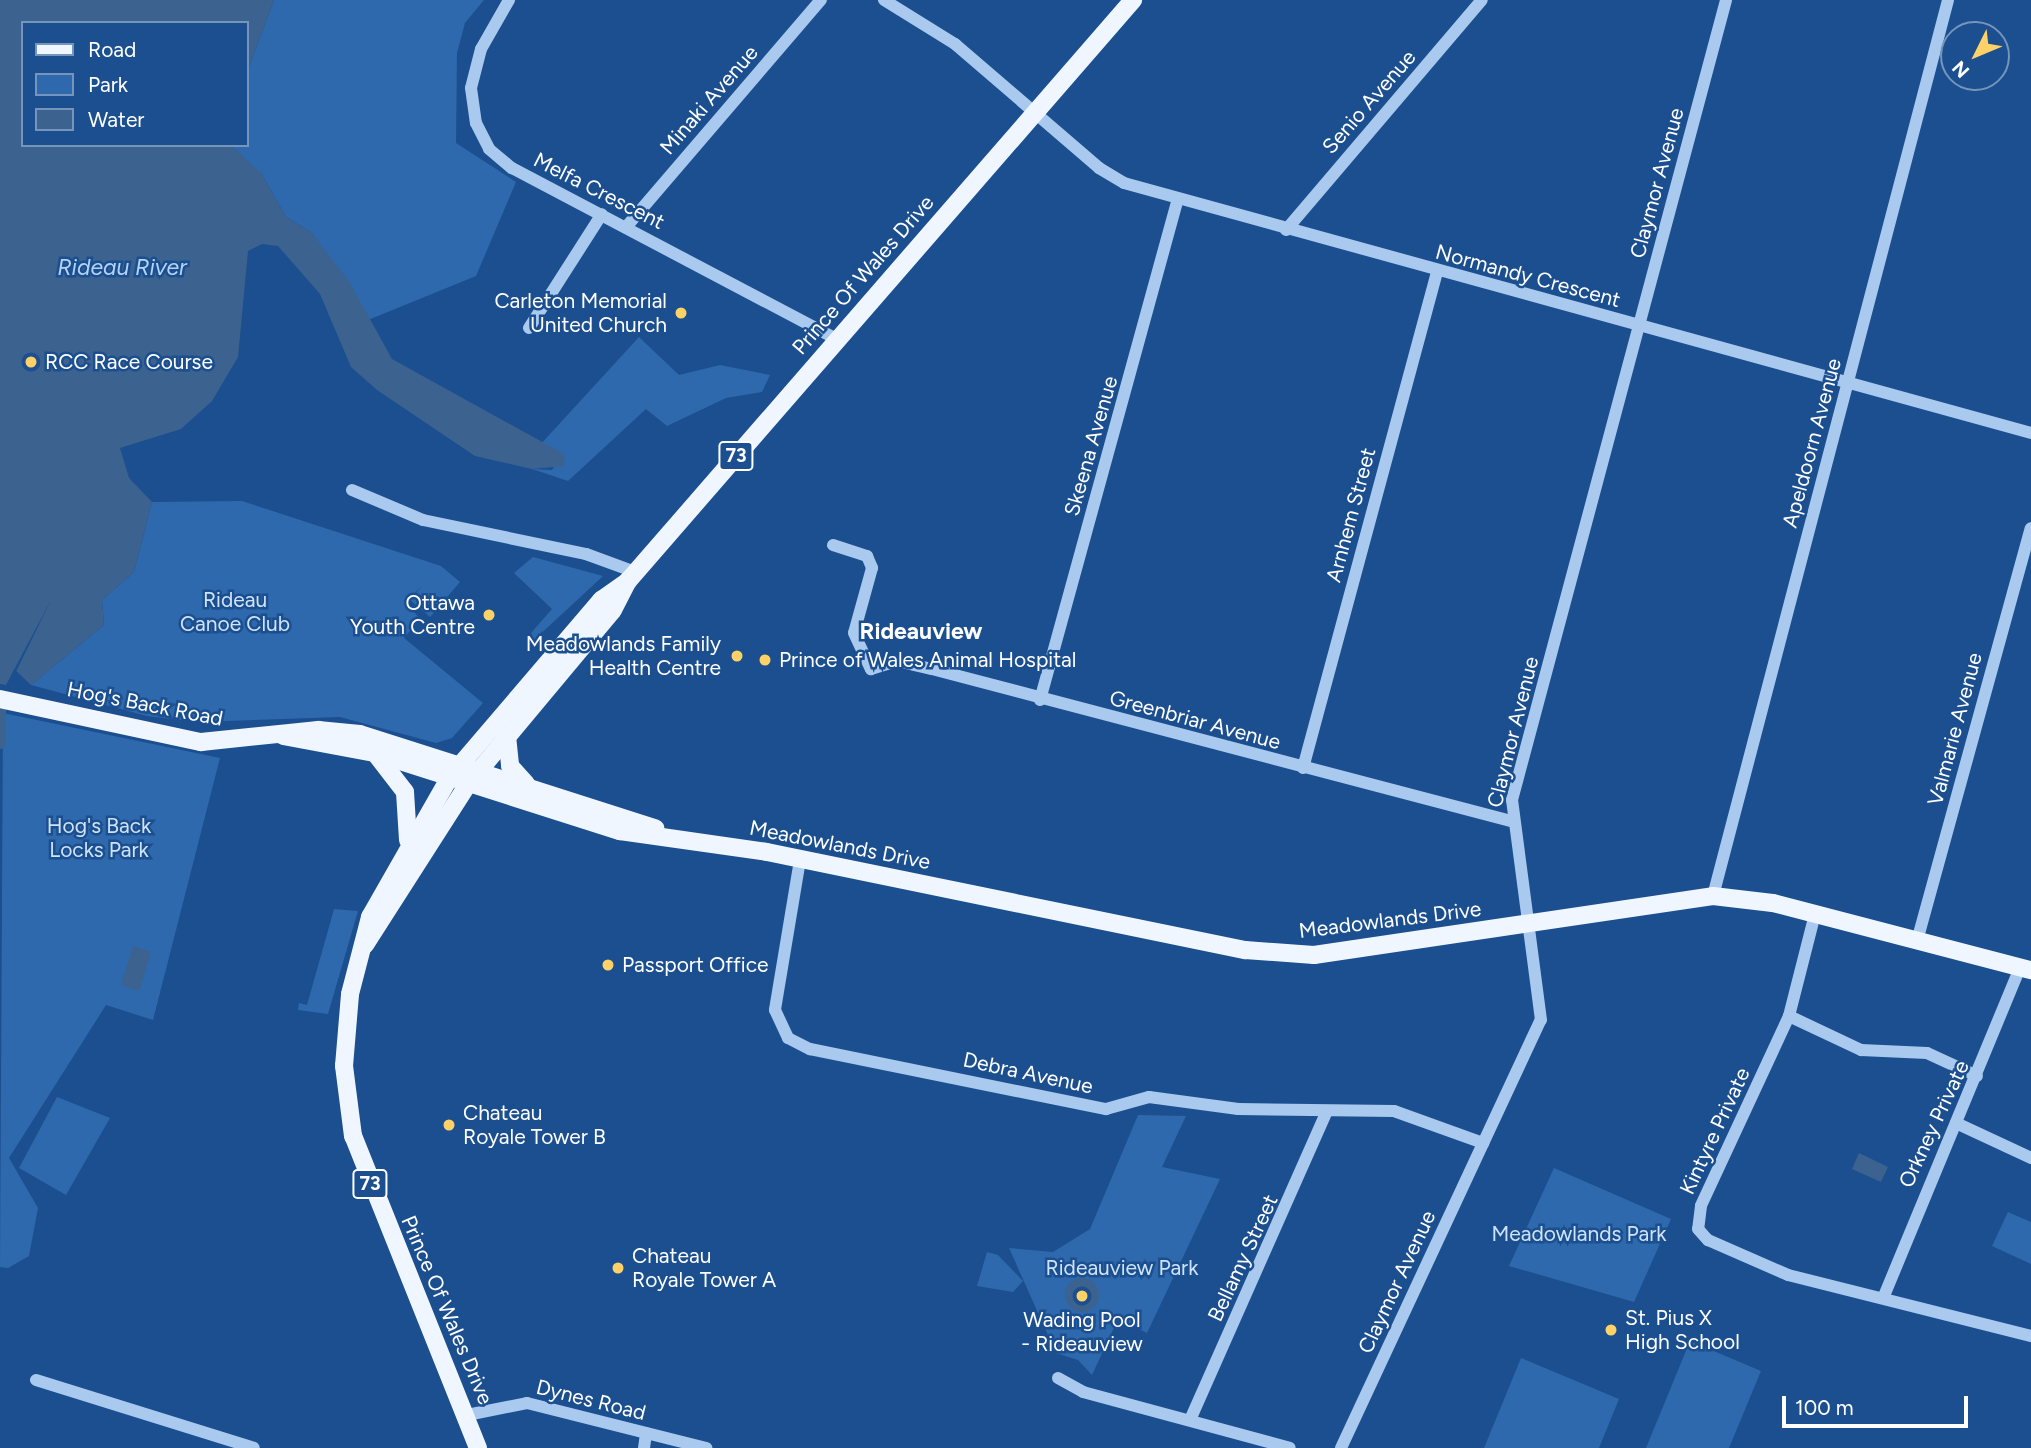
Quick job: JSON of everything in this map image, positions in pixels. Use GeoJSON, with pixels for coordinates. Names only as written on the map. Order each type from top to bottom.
{"type":"FeatureCollection","features":[{"type":"Feature","properties":{"kind":"main road","name":"Prince Of Wales Drive"},"geometry":{"type":"LineString","coordinates":[[365,945],[468,784],[613,610],[632,577],[1133,0]]}},
{"type":"Feature","properties":{"kind":"main road","name":"Prince Of Wales Drive"},"geometry":{"type":"LineString","coordinates":[[478,1448],[351,1129],[344,1031],[370,918],[404,852],[455,770],[601,600],[632,577]]}},
{"type":"Feature","properties":{"kind":"main road","name":"Hog's Back Road"},"geometry":{"type":"LineString","coordinates":[[0,699],[201,742],[283,736],[317,730],[360,734],[455,770]]}},
{"type":"Feature","properties":{"kind":"main road","name":"Hog's Back Road"},"geometry":{"type":"LineString","coordinates":[[283,736],[455,770]]}},
{"type":"Feature","properties":{"kind":"main road"},"geometry":{"type":"LineString","coordinates":[[507,736],[510,766],[528,786]]}},
{"type":"Feature","properties":{"kind":"main road"},"geometry":{"type":"LineString","coordinates":[[375,753],[408,801],[404,852]]}},
{"type":"Feature","properties":{"kind":"main road","name":"Meadowlands Drive"},"geometry":{"type":"LineString","coordinates":[[455,770],[479,769],[670,835]]}},
{"type":"Feature","properties":{"kind":"main road","name":"Meadowlands Drive"},"geometry":{"type":"LineString","coordinates":[[455,770],[468,784],[620,831],[670,835],[1283,955],[1529,924],[1713,895],[1815,914],[2025,969]]}},
{"type":"Feature","properties":{"kind":"street","name":"Melfa Crescent"},"geometry":{"type":"LineString","coordinates":[[509,0],[478,59],[471,88],[476,123],[489,149],[512,168],[627,226],[837,339]]}},
{"type":"Feature","properties":{"kind":"street","name":"Minaki Avenue"},"geometry":{"type":"LineString","coordinates":[[627,226],[821,0]]}},
{"type":"Feature","properties":{"kind":"street"},"geometry":{"type":"LineString","coordinates":[[884,0],[955,44],[1036,113]]}},
{"type":"Feature","properties":{"kind":"street","name":"Senio Avenue"},"geometry":{"type":"LineString","coordinates":[[1286,230],[1482,0]]}},
{"type":"Feature","properties":{"kind":"street","name":"Claymor Avenue"},"geometry":{"type":"LineString","coordinates":[[1341,1448],[1541,1020],[1529,924],[1511,821],[1726,0]]}},
{"type":"Feature","properties":{"kind":"street","name":"Apeldoorn Avenue"},"geometry":{"type":"LineString","coordinates":[[1713,895],[1948,0]]}},
{"type":"Feature","properties":{"kind":"street","name":"Normandy Crescent"},"geometry":{"type":"LineString","coordinates":[[1036,113],[1098,169],[1177,202],[1639,324],[2031,433]]}},
{"type":"Feature","properties":{"kind":"street","name":"Skeena Avenue"},"geometry":{"type":"LineString","coordinates":[[1040,700],[1177,202]]}},
{"type":"Feature","properties":{"kind":"street"},"geometry":{"type":"LineString","coordinates":[[529,328],[601,214]]}},
{"type":"Feature","properties":{"kind":"street","name":"Arnhem Street"},"geometry":{"type":"LineString","coordinates":[[1303,768],[1437,272]]}},
{"type":"Feature","properties":{"kind":"street"},"geometry":{"type":"LineString","coordinates":[[352,490],[423,520],[586,554],[632,577]]}},
{"type":"Feature","properties":{"kind":"street","name":"Valmarie Avenue"},"geometry":{"type":"LineString","coordinates":[[1917,942],[2031,528]]}},
{"type":"Feature","properties":{"kind":"street","name":"Greenbriar Avenue"},"geometry":{"type":"LineString","coordinates":[[833,545],[867,556],[872,568],[854,633],[871,669],[897,661],[1511,821]]}},
{"type":"Feature","properties":{"kind":"street","name":"Debra Avenue"},"geometry":{"type":"LineString","coordinates":[[800,860],[775,1010],[788,1038],[810,1049],[1096,1108],[1149,1097],[1327,1111],[1394,1111],[1483,1143]]}},
{"type":"Feature","properties":{"kind":"street","name":"Kintyre Private"},"geometry":{"type":"LineString","coordinates":[[1815,914],[1789,1016],[1701,1206],[1699,1229],[1708,1240],[1788,1275],[1884,1296],[2031,1336]]}},
{"type":"Feature","properties":{"kind":"street","name":"Orkney Private"},"geometry":{"type":"LineString","coordinates":[[1884,1296],[1898,1248],[2025,969]]}},
{"type":"Feature","properties":{"kind":"street"},"geometry":{"type":"LineString","coordinates":[[1789,1016],[1861,1050],[1927,1053],[1977,1076]]}},
{"type":"Feature","properties":{"kind":"street","name":"Bellamy Street"},"geometry":{"type":"LineString","coordinates":[[1190,1420],[1327,1111]]}},
{"type":"Feature","properties":{"kind":"street"},"geometry":{"type":"LineString","coordinates":[[1956,1123],[2031,1158]]}},
{"type":"Feature","properties":{"kind":"street"},"geometry":{"type":"LineString","coordinates":[[1058,1378],[1083,1392],[1290,1448]]}},
{"type":"Feature","properties":{"kind":"street"},"geometry":{"type":"LineString","coordinates":[[36,1380],[247,1447]]}},
{"type":"Feature","properties":{"kind":"street","name":"Dynes Road"},"geometry":{"type":"LineString","coordinates":[[467,1415],[527,1403],[706,1448]]}},
{"type":"Feature","properties":{"kind":"street"},"geometry":{"type":"LineString","coordinates":[[643,1448],[646,1433]]}},
{"type":"Feature","properties":{"kind":"green space"},"geometry":{"type":"Polygon","coordinates":[[[274,0],[484,0],[465,23],[457,53],[456,143],[516,182],[476,276],[368,320],[312,233],[286,217],[261,173],[242,162],[232,147],[248,147],[248,69],[274,0]]]}},
{"type":"Feature","properties":{"kind":"green space"},"geometry":{"type":"Polygon","coordinates":[[[639,337],[679,375],[720,365],[770,375],[762,392],[726,398],[667,426],[646,409],[568,481],[532,469],[552,470],[563,454],[539,446],[639,337]]]}},
{"type":"Feature","properties":{"kind":"green space","name":"Rideau Canoe Club"},"geometry":{"type":"Polygon","coordinates":[[[242,501],[441,566],[460,582],[430,617],[410,600],[422,586],[406,602],[420,619],[404,638],[483,703],[452,738],[436,743],[340,717],[196,722],[147,716],[31,685],[104,625],[102,600],[134,572],[152,502],[242,501]]]}},
{"type":"Feature","properties":{"kind":"green space"},"geometry":{"type":"Polygon","coordinates":[[[533,557],[603,576],[534,640],[531,633],[552,609],[514,573],[533,557]]]}},
{"type":"Feature","properties":{"kind":"green space","name":"Hog's Back Locks Park"},"geometry":{"type":"Polygon","coordinates":[[[3,713],[220,758],[153,1020],[106,1005],[9,1158],[38,1208],[29,1256],[8,1268],[0,1267],[3,713]]]}},
{"type":"Feature","properties":{"kind":"green space"},"geometry":{"type":"Polygon","coordinates":[[[334,909],[358,911],[328,1014],[298,1010],[299,1003],[307,1005],[334,909]]]}},
{"type":"Feature","properties":{"kind":"green space"},"geometry":{"type":"Polygon","coordinates":[[[57,1097],[110,1118],[66,1195],[19,1168],[57,1097]]]}},
{"type":"Feature","properties":{"kind":"green space","name":"Rideauview Park"},"geometry":{"type":"Polygon","coordinates":[[[1138,1115],[1186,1116],[1162,1167],[1220,1179],[1147,1333],[1118,1319],[1092,1375],[1078,1360],[1056,1353],[1009,1248],[1053,1252],[1090,1229],[1138,1115]]]}},
{"type":"Feature","properties":{"kind":"green space","name":"Meadowlands Park"},"geometry":{"type":"Polygon","coordinates":[[[1554,1168],[1671,1219],[1634,1302],[1509,1266],[1554,1168]]]}},
{"type":"Feature","properties":{"kind":"green space"},"geometry":{"type":"Polygon","coordinates":[[[2008,1212],[2031,1222],[2031,1264],[1992,1246],[2008,1212]]]}},
{"type":"Feature","properties":{"kind":"green space"},"geometry":{"type":"Polygon","coordinates":[[[987,1252],[998,1255],[1023,1281],[1013,1292],[977,1286],[987,1252]]]}},
{"type":"Feature","properties":{"kind":"green space"},"geometry":{"type":"Polygon","coordinates":[[[1690,1341],[1761,1371],[1729,1448],[1646,1448],[1690,1341]]]}},
{"type":"Feature","properties":{"kind":"green space"},"geometry":{"type":"Polygon","coordinates":[[[1521,1358],[1619,1399],[1599,1448],[1484,1448],[1521,1358]]]}},
{"type":"Feature","properties":{"kind":"water","name":"Rideau River"},"geometry":{"type":"Polygon","coordinates":[[[0,0],[274,0],[248,69],[248,21],[21,21],[21,147],[233,147],[261,173],[286,217],[312,233],[350,283],[392,359],[564,454],[565,466],[532,469],[475,456],[377,390],[351,367],[320,294],[278,246],[262,244],[248,251],[238,357],[212,401],[181,429],[120,448],[129,478],[152,502],[134,572],[102,600],[104,625],[31,685],[14,669],[0,702],[0,0]]]}},
{"type":"Feature","properties":{"kind":"water"},"geometry":{"type":"Polygon","coordinates":[[[133,946],[151,952],[139,991],[121,985],[133,946]]]}},
{"type":"Feature","properties":{"kind":"water"},"geometry":{"type":"Polygon","coordinates":[[[1859,1153],[1888,1167],[1881,1182],[1852,1169],[1859,1153]]]}},
{"type":"Feature","properties":{"kind":"water","name":"Wading Pool - Rideauview"},"geometry":{"type":"Polygon","coordinates":[[[1082,1278],[1094,1283],[1099,1295],[1094,1307],[1082,1312],[1070,1307],[1065,1295],[1070,1283],[1082,1278]]]}},
{"type":"Feature","properties":{"kind":"pier"},"geometry":{"type":"Polygon","coordinates":[[[51,600],[9,686],[7,705],[0,706],[0,684],[6,685],[51,600]]]}},
{"type":"Feature","properties":{"kind":"waterway"},"geometry":{"type":"LineString","coordinates":[[0,702],[0,743]]}},
{"type":"Feature","properties":{"kind":"place","name":"Carleton Memorial United Church"},"geometry":{"type":"Point","coordinates":[681,313]}},
{"type":"Feature","properties":{"kind":"place","name":"RCC Race Course"},"geometry":{"type":"Point","coordinates":[31,362]}},
{"type":"Feature","properties":{"kind":"place","name":"Ottawa Youth Centre"},"geometry":{"type":"Point","coordinates":[489,615]}},
{"type":"Feature","properties":{"kind":"place","name":"Meadowlands Family Health Centre"},"geometry":{"type":"Point","coordinates":[737,656]}},
{"type":"Feature","properties":{"kind":"place","name":"Prince of Wales Animal Hospital"},"geometry":{"type":"Point","coordinates":[765,660]}},
{"type":"Feature","properties":{"kind":"place","name":"Passport Office"},"geometry":{"type":"Point","coordinates":[608,965]}},
{"type":"Feature","properties":{"kind":"place","name":"Chateau Royale Tower B"},"geometry":{"type":"Point","coordinates":[449,1125]}},
{"type":"Feature","properties":{"kind":"place","name":"Chateau Royale Tower A"},"geometry":{"type":"Point","coordinates":[618,1268]}},
{"type":"Feature","properties":{"kind":"place","name":"Wading Pool - Rideauview"},"geometry":{"type":"Point","coordinates":[1082,1296]}},
{"type":"Feature","properties":{"kind":"place","name":"St. Pius X High School"},"geometry":{"type":"Point","coordinates":[1611,1330]}},
{"type":"Feature","properties":{"kind":"district","name":"Rideauview"},"geometry":{"type":"Point","coordinates":[921,631]}}]}
